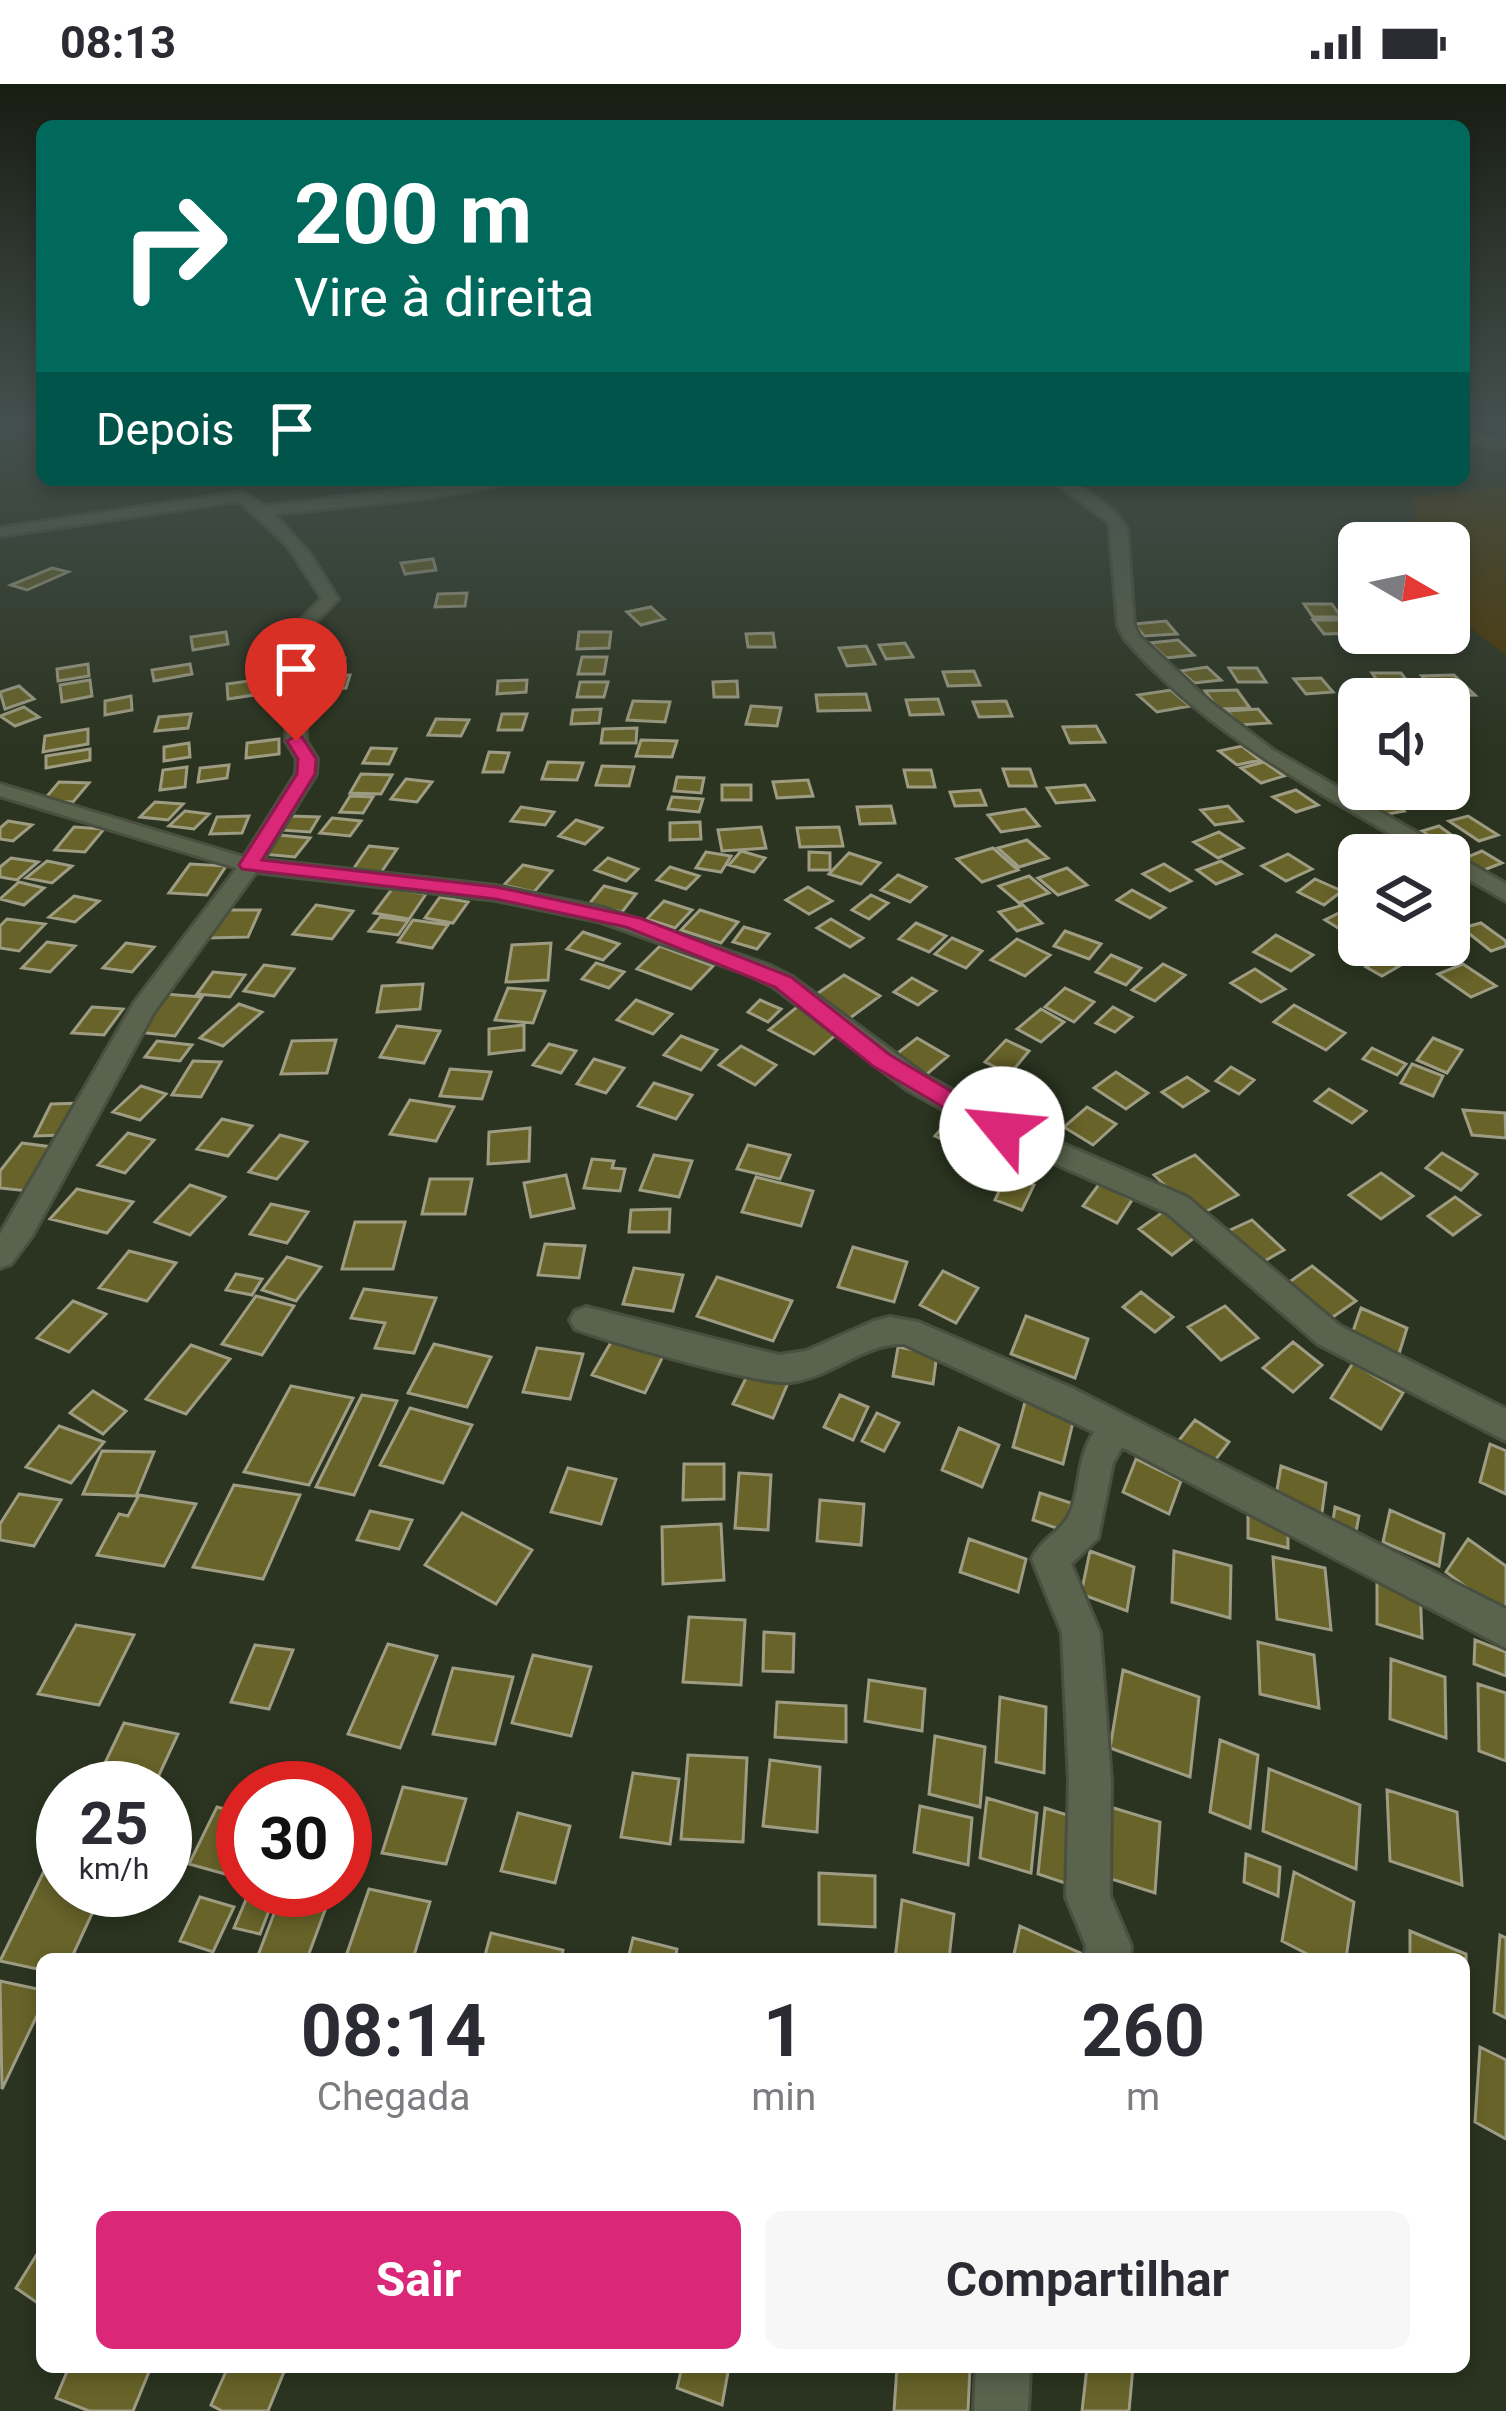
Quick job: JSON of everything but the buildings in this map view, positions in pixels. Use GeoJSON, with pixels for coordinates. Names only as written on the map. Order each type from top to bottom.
{"type":"FeatureCollection","features":[{"type":"Feature","properties":{"kind":"street"},"geometry":{"type":"LineString","coordinates":[[0,1256],[22,1228],[142,1009],[249,865],[306,774],[307,759],[296,741],[298,631],[330,599],[324,584],[280,533]]}},
{"type":"Feature","properties":{"kind":"street"},"geometry":{"type":"LineString","coordinates":[[1120,533],[1126,625],[1132,638],[1204,706],[1266,754],[1403,834]]}},
{"type":"Feature","properties":{"kind":"street"},"geometry":{"type":"LineString","coordinates":[[0,790],[249,865],[496,893],[604,914],[759,970],[783,982],[917,1083],[1002,1129],[1177,1205],[1329,1335],[1506,1426]]}},
{"type":"Feature","properties":{"kind":"street"},"geometry":{"type":"LineString","coordinates":[[1470,872],[1506,894]]}},
{"type":"Feature","properties":{"kind":"street"},"geometry":{"type":"LineString","coordinates":[[586,1320],[779,1369],[804,1370],[885,1328],[907,1331],[1060,1398],[1506,1628]]}},
{"type":"Feature","properties":{"kind":"street"},"geometry":{"type":"LineString","coordinates":[[1108,1953],[1088,1897],[1090,1781],[1081,1633],[1050,1559],[1085,1526],[1096,1459],[1115,1428]]}},
{"type":"Feature","properties":{"kind":"street"},"geometry":{"type":"LineString","coordinates":[[1001,2411],[1003,2373]]}},
{"type":"Feature","properties":{"kind":"shaded area"},"geometry":{"type":"Polygon","coordinates":[[[1470,533],[1506,533],[1506,655],[1470,628],[1470,533]]]}},
{"type":"Feature","properties":{"kind":"route"},"geometry":{"type":"LineString","coordinates":[[296,741],[307,759],[306,774],[249,865],[496,893],[632,922],[783,982],[882,1060],[1002,1129]]}}]}
